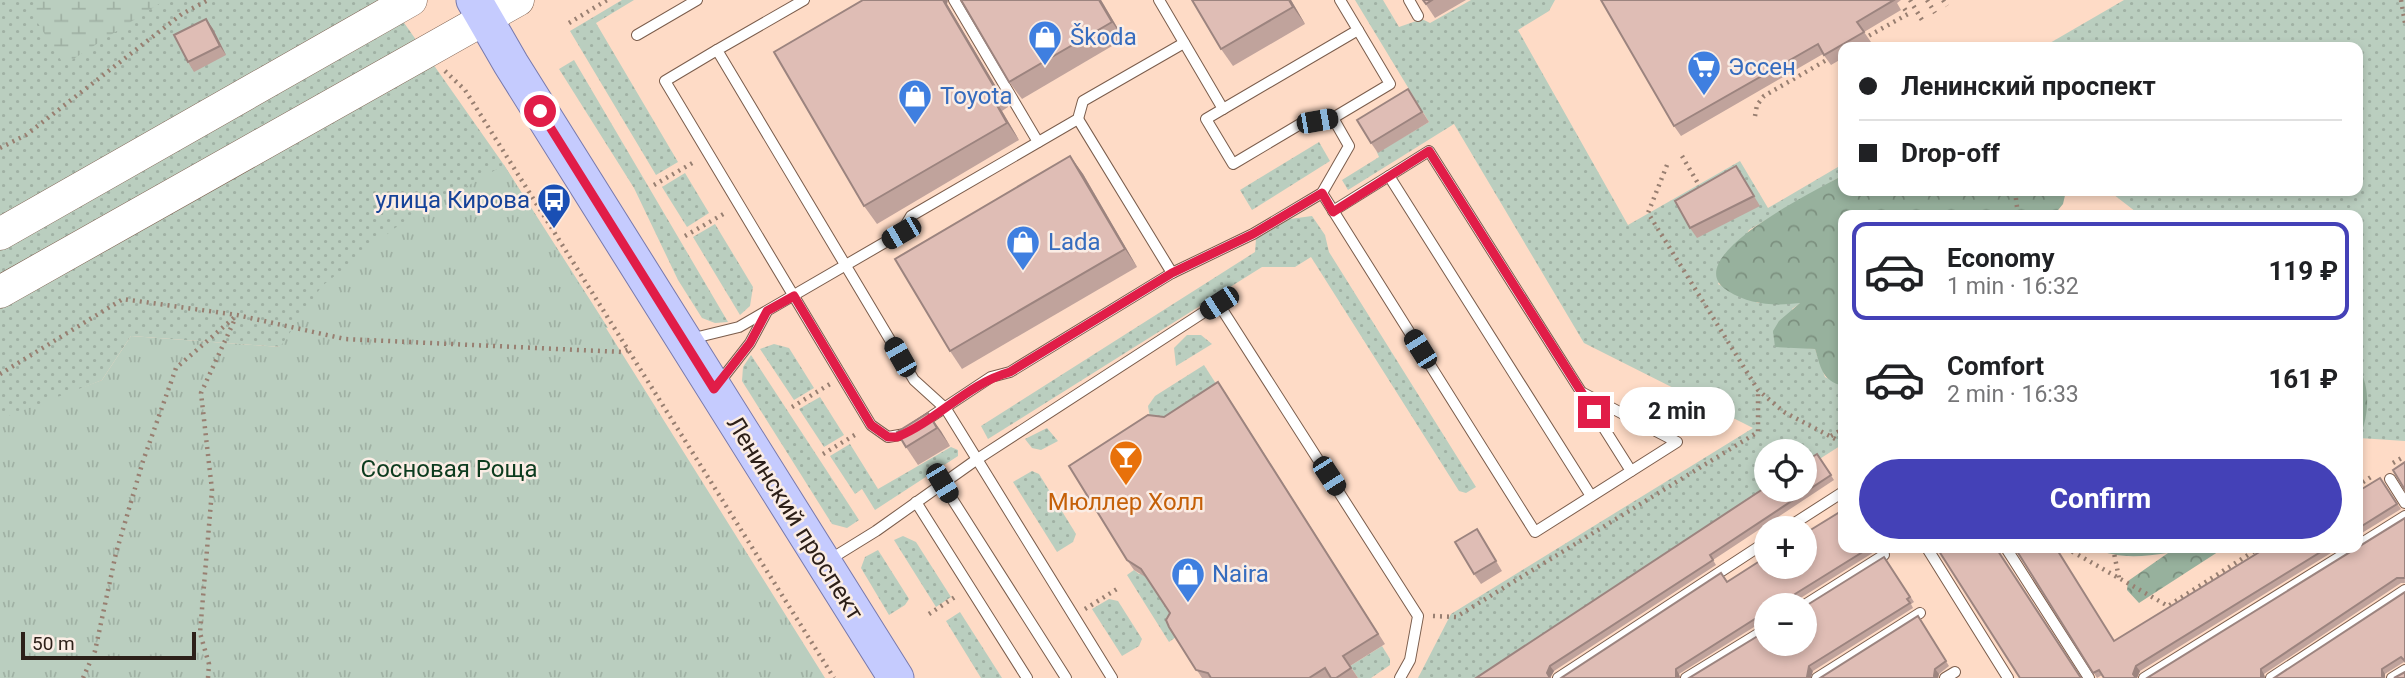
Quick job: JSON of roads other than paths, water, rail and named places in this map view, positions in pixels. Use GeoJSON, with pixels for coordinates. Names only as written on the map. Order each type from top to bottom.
{"type":"FeatureCollection","features":[{"type":"Feature","properties":{"kind":"main road"},"geometry":{"type":"LineString","coordinates":[[0,234],[411,0]]}},
{"type":"Feature","properties":{"kind":"main road"},"geometry":{"type":"LineString","coordinates":[[0,292],[432,49],[480,10],[518,0]]}},
{"type":"Feature","properties":{"kind":"main road","name":"Ленинский проспект"},"geometry":{"type":"LineString","coordinates":[[480,10],[683,340],[896,678]]}},
{"type":"Feature","properties":{"kind":"lane"},"geometry":{"type":"LineString","coordinates":[[638,35],[697,0]]}},
{"type":"Feature","properties":{"kind":"lane"},"geometry":{"type":"LineString","coordinates":[[804,0],[665,81],[871,425],[888,437],[897,437],[946,409],[990,377],[1010,372],[1172,273],[1253,234],[1322,193],[1349,146],[1333,118]]}},
{"type":"Feature","properties":{"kind":"lane"},"geometry":{"type":"LineString","coordinates":[[954,0],[1038,142]]}},
{"type":"Feature","properties":{"kind":"lane"},"geometry":{"type":"LineString","coordinates":[[1159,0],[1223,109]]}},
{"type":"Feature","properties":{"kind":"lane"},"geometry":{"type":"LineString","coordinates":[[1340,0],[1358,30],[1390,85],[1333,118],[1302,123],[1233,164],[1206,119],[1358,30]]}},
{"type":"Feature","properties":{"kind":"lane"},"geometry":{"type":"LineString","coordinates":[[1409,0],[1418,16]]}},
{"type":"Feature","properties":{"kind":"lane"},"geometry":{"type":"LineString","coordinates":[[683,340],[739,327],[901,233],[911,216],[1078,119],[1083,102],[1184,43]]}},
{"type":"Feature","properties":{"kind":"lane"},"geometry":{"type":"LineString","coordinates":[[717,50],[914,380],[946,409],[1112,678]]}},
{"type":"Feature","properties":{"kind":"lane"},"geometry":{"type":"LineString","coordinates":[[1078,119],[1172,273]]}},
{"type":"Feature","properties":{"kind":"lane"},"geometry":{"type":"LineString","coordinates":[[1333,212],[1429,151],[1631,471]]}},
{"type":"Feature","properties":{"kind":"lane"},"geometry":{"type":"LineString","coordinates":[[1389,176],[1591,496]]}},
{"type":"Feature","properties":{"kind":"lane"},"geometry":{"type":"LineString","coordinates":[[1322,193],[1535,532],[1677,442],[1581,393]]}},
{"type":"Feature","properties":{"kind":"lane"},"geometry":{"type":"LineString","coordinates":[[823,563],[976,460],[1219,303],[1418,616],[1410,660],[1400,678]]}},
{"type":"Feature","properties":{"kind":"lane"},"geometry":{"type":"LineString","coordinates":[[714,389],[750,343],[767,311]]}},
{"type":"Feature","properties":{"kind":"lane"},"geometry":{"type":"LineString","coordinates":[[2390,480],[2405,503]]}},
{"type":"Feature","properties":{"kind":"lane"},"geometry":{"type":"LineString","coordinates":[[942,483],[1066,678]]}},
{"type":"Feature","properties":{"kind":"lane"},"geometry":{"type":"LineString","coordinates":[[1806,516],[1838,495]]}},
{"type":"Feature","properties":{"kind":"lane"},"geometry":{"type":"LineString","coordinates":[[916,502],[1027,678]]}},
{"type":"Feature","properties":{"kind":"lane"},"geometry":{"type":"LineString","coordinates":[[2363,543],[2405,516]]}},
{"type":"Feature","properties":{"kind":"lane"},"geometry":{"type":"LineString","coordinates":[[1558,678],[1754,550]]}},
{"type":"Feature","properties":{"kind":"lane"},"geometry":{"type":"LineString","coordinates":[[1930,553],[2008,678]]}},
{"type":"Feature","properties":{"kind":"lane"},"geometry":{"type":"LineString","coordinates":[[2009,553],[2089,678]]}},
{"type":"Feature","properties":{"kind":"lane"},"geometry":{"type":"LineString","coordinates":[[2144,678],[2346,553]]}},
{"type":"Feature","properties":{"kind":"lane"},"geometry":{"type":"LineString","coordinates":[[1817,597],[1884,555]]}},
{"type":"Feature","properties":{"kind":"lane"},"geometry":{"type":"LineString","coordinates":[[2271,678],[2405,590]]}},
{"type":"Feature","properties":{"kind":"lane"},"geometry":{"type":"LineString","coordinates":[[1816,678],[1920,613]]}},
{"type":"Feature","properties":{"kind":"lane"},"geometry":{"type":"LineString","coordinates":[[1686,678],[1754,636]]}},
{"type":"Feature","properties":{"kind":"lane"},"geometry":{"type":"LineString","coordinates":[[2392,678],[2405,670]]}},
{"type":"Feature","properties":{"kind":"place","name":"Škoda"},"geometry":{"type":"Point","coordinates":[1045,67]}},
{"type":"Feature","properties":{"kind":"place","name":"Эссен"},"geometry":{"type":"Point","coordinates":[1704,97]}},
{"type":"Feature","properties":{"kind":"place","name":"Toyota"},"geometry":{"type":"Point","coordinates":[915,126]}},
{"type":"Feature","properties":{"kind":"place","name":"улица Кирова"},"geometry":{"type":"Point","coordinates":[554,230]}},
{"type":"Feature","properties":{"kind":"place","name":"Lada"},"geometry":{"type":"Point","coordinates":[1023,272]}},
{"type":"Feature","properties":{"kind":"place","name":"Мюллер Холл"},"geometry":{"type":"Point","coordinates":[1126,487]}},
{"type":"Feature","properties":{"kind":"place","name":"Naira"},"geometry":{"type":"Point","coordinates":[1188,604]}},
{"type":"Feature","properties":{"kind":"park label","name":"Сосновая Роща"},"geometry":{"type":"Point","coordinates":[449,469]}}]}
